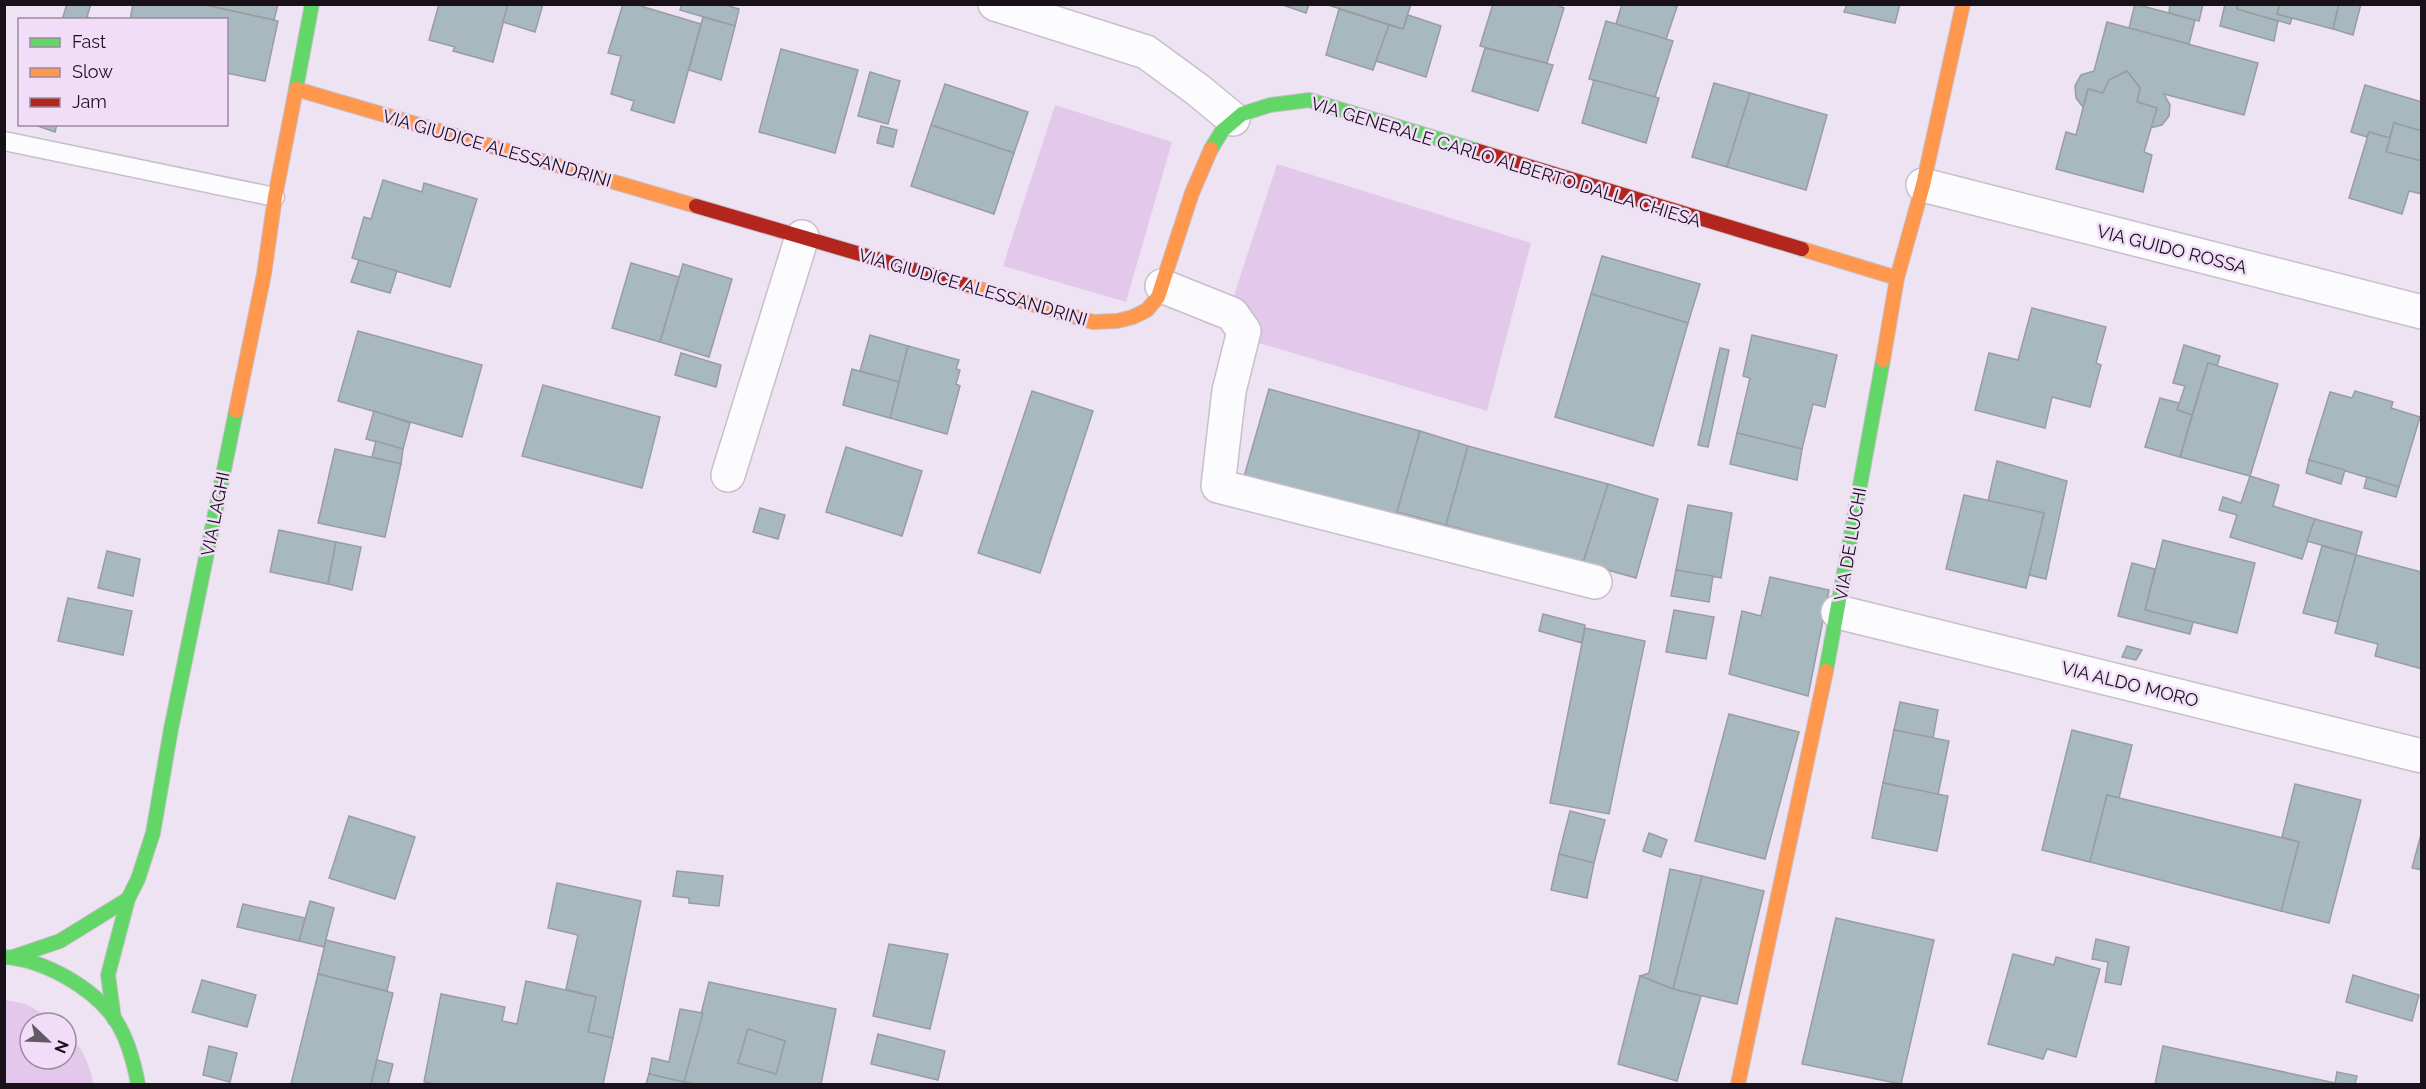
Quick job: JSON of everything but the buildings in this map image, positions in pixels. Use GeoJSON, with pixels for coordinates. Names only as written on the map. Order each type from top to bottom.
{"type":"FeatureCollection","features":[{"type":"Feature","properties":{"kind":"street","name":"VIA LAGHI"},"geometry":{"type":"LineString","coordinates":[[114,1019],[108,975],[128,899],[138,879],[153,833],[171,729],[264,274],[275,197],[312,4]]}},
{"type":"Feature","properties":{"kind":"street"},"geometry":{"type":"LineString","coordinates":[[995,4],[1146,52],[1233,119]]}},
{"type":"Feature","properties":{"kind":"street","name":"VIA DE LUCHI"},"geometry":{"type":"LineString","coordinates":[[1738,1084],[1838,612],[1898,278],[1923,185],[1963,4]]}},
{"type":"Feature","properties":{"kind":"street","name":"VIA GIUDICE ALESSANDRINI"},"geometry":{"type":"LineString","coordinates":[[296,89],[1093,322],[1113,323],[1133,317],[1154,304],[1173,259],[1212,143],[1233,119]]}},
{"type":"Feature","properties":{"kind":"street","name":"VIA GENERALE CARLO ALBERTO DALLA CHIESA"},"geometry":{"type":"LineString","coordinates":[[1233,119],[1269,104],[1309,100],[1898,278]]}},
{"type":"Feature","properties":{"kind":"street","name":"VIA GUIDO ROSSA"},"geometry":{"type":"LineString","coordinates":[[1923,185],[2421,312]]}},
{"type":"Feature","properties":{"kind":"street"},"geometry":{"type":"LineString","coordinates":[[728,475],[802,237]]}},
{"type":"Feature","properties":{"kind":"street"},"geometry":{"type":"LineString","coordinates":[[1162,286],[1232,314],[1244,331],[1228,391],[1218,486],[1595,582]]}},
{"type":"Feature","properties":{"kind":"street","name":"VIA ALDO MORO"},"geometry":{"type":"LineString","coordinates":[[1838,612],[2421,756]]}},
{"type":"Feature","properties":{"kind":"street"},"geometry":{"type":"LineString","coordinates":[[9,957],[32,953],[64,941],[128,899]]}},
{"type":"Feature","properties":{"kind":"street"},"geometry":{"type":"LineString","coordinates":[[9,957],[47,966],[87,989],[98,999],[114,1019],[127,1041],[135,1065],[138,1084]]}},
{"type":"Feature","properties":{"kind":"street"},"geometry":{"type":"LineString","coordinates":[[135,1065],[153,1084]]}},
{"type":"Feature","properties":{"kind":"lane"},"geometry":{"type":"LineString","coordinates":[[4,141],[275,197]]}},
{"type":"Feature","properties":{"kind":"shaded area"},"geometry":{"type":"Polygon","coordinates":[[[1055,105],[1172,142],[1126,302],[1003,266],[1055,105]]]}},
{"type":"Feature","properties":{"kind":"shaded area"},"geometry":{"type":"Polygon","coordinates":[[[1277,164],[1531,243],[1487,411],[1222,332],[1277,164]]]}},
{"type":"Feature","properties":{"kind":"shaded area"},"geometry":{"type":"Polygon","coordinates":[[[5,1000],[26,1004],[38,1011],[18,1011],[18,1071],[78,1071],[78,1045],[90,1069],[93,1084],[5,1084],[5,1000]]]}},
{"type":"Feature","properties":{"kind":"traffic: fast"},"geometry":{"type":"LineString","coordinates":[[295,94],[312,4]]}},
{"type":"Feature","properties":{"kind":"traffic: fast"},"geometry":{"type":"LineString","coordinates":[[1211,149],[1222,131],[1242,114],[1270,105],[1309,100],[1475,150]]}},
{"type":"Feature","properties":{"kind":"traffic: fast"},"geometry":{"type":"LineString","coordinates":[[1826,671],[1883,360]]}},
{"type":"Feature","properties":{"kind":"traffic: fast"},"geometry":{"type":"LineString","coordinates":[[114,1019],[108,975],[128,899],[138,879],[153,833],[171,729],[236,411]]}},
{"type":"Feature","properties":{"kind":"traffic: fast"},"geometry":{"type":"LineString","coordinates":[[13,957],[60,941],[128,899]]}},
{"type":"Feature","properties":{"kind":"traffic: fast"},"geometry":{"type":"LineString","coordinates":[[4,957],[36,963],[51,969],[96,998],[107,1009],[123,1034],[138,1084]]}},
{"type":"Feature","properties":{"kind":"traffic: slow"},"geometry":{"type":"LineString","coordinates":[[1883,360],[1897,278],[1923,185],[1963,4]]}},
{"type":"Feature","properties":{"kind":"traffic: slow"},"geometry":{"type":"LineString","coordinates":[[296,89],[696,206]]}},
{"type":"Feature","properties":{"kind":"traffic: slow"},"geometry":{"type":"LineString","coordinates":[[236,411],[264,274],[275,197],[295,94]]}},
{"type":"Feature","properties":{"kind":"traffic: slow"},"geometry":{"type":"LineString","coordinates":[[966,285],[1093,322],[1117,321],[1147,310],[1158,297],[1192,193],[1211,149]]}},
{"type":"Feature","properties":{"kind":"traffic: slow"},"geometry":{"type":"LineString","coordinates":[[1802,249],[1897,278]]}},
{"type":"Feature","properties":{"kind":"traffic: slow"},"geometry":{"type":"LineString","coordinates":[[1738,1084],[1826,671]]}},
{"type":"Feature","properties":{"kind":"traffic: jam"},"geometry":{"type":"LineString","coordinates":[[1475,150],[1802,249]]}},
{"type":"Feature","properties":{"kind":"traffic: jam"},"geometry":{"type":"LineString","coordinates":[[696,206],[966,285]]}}]}
